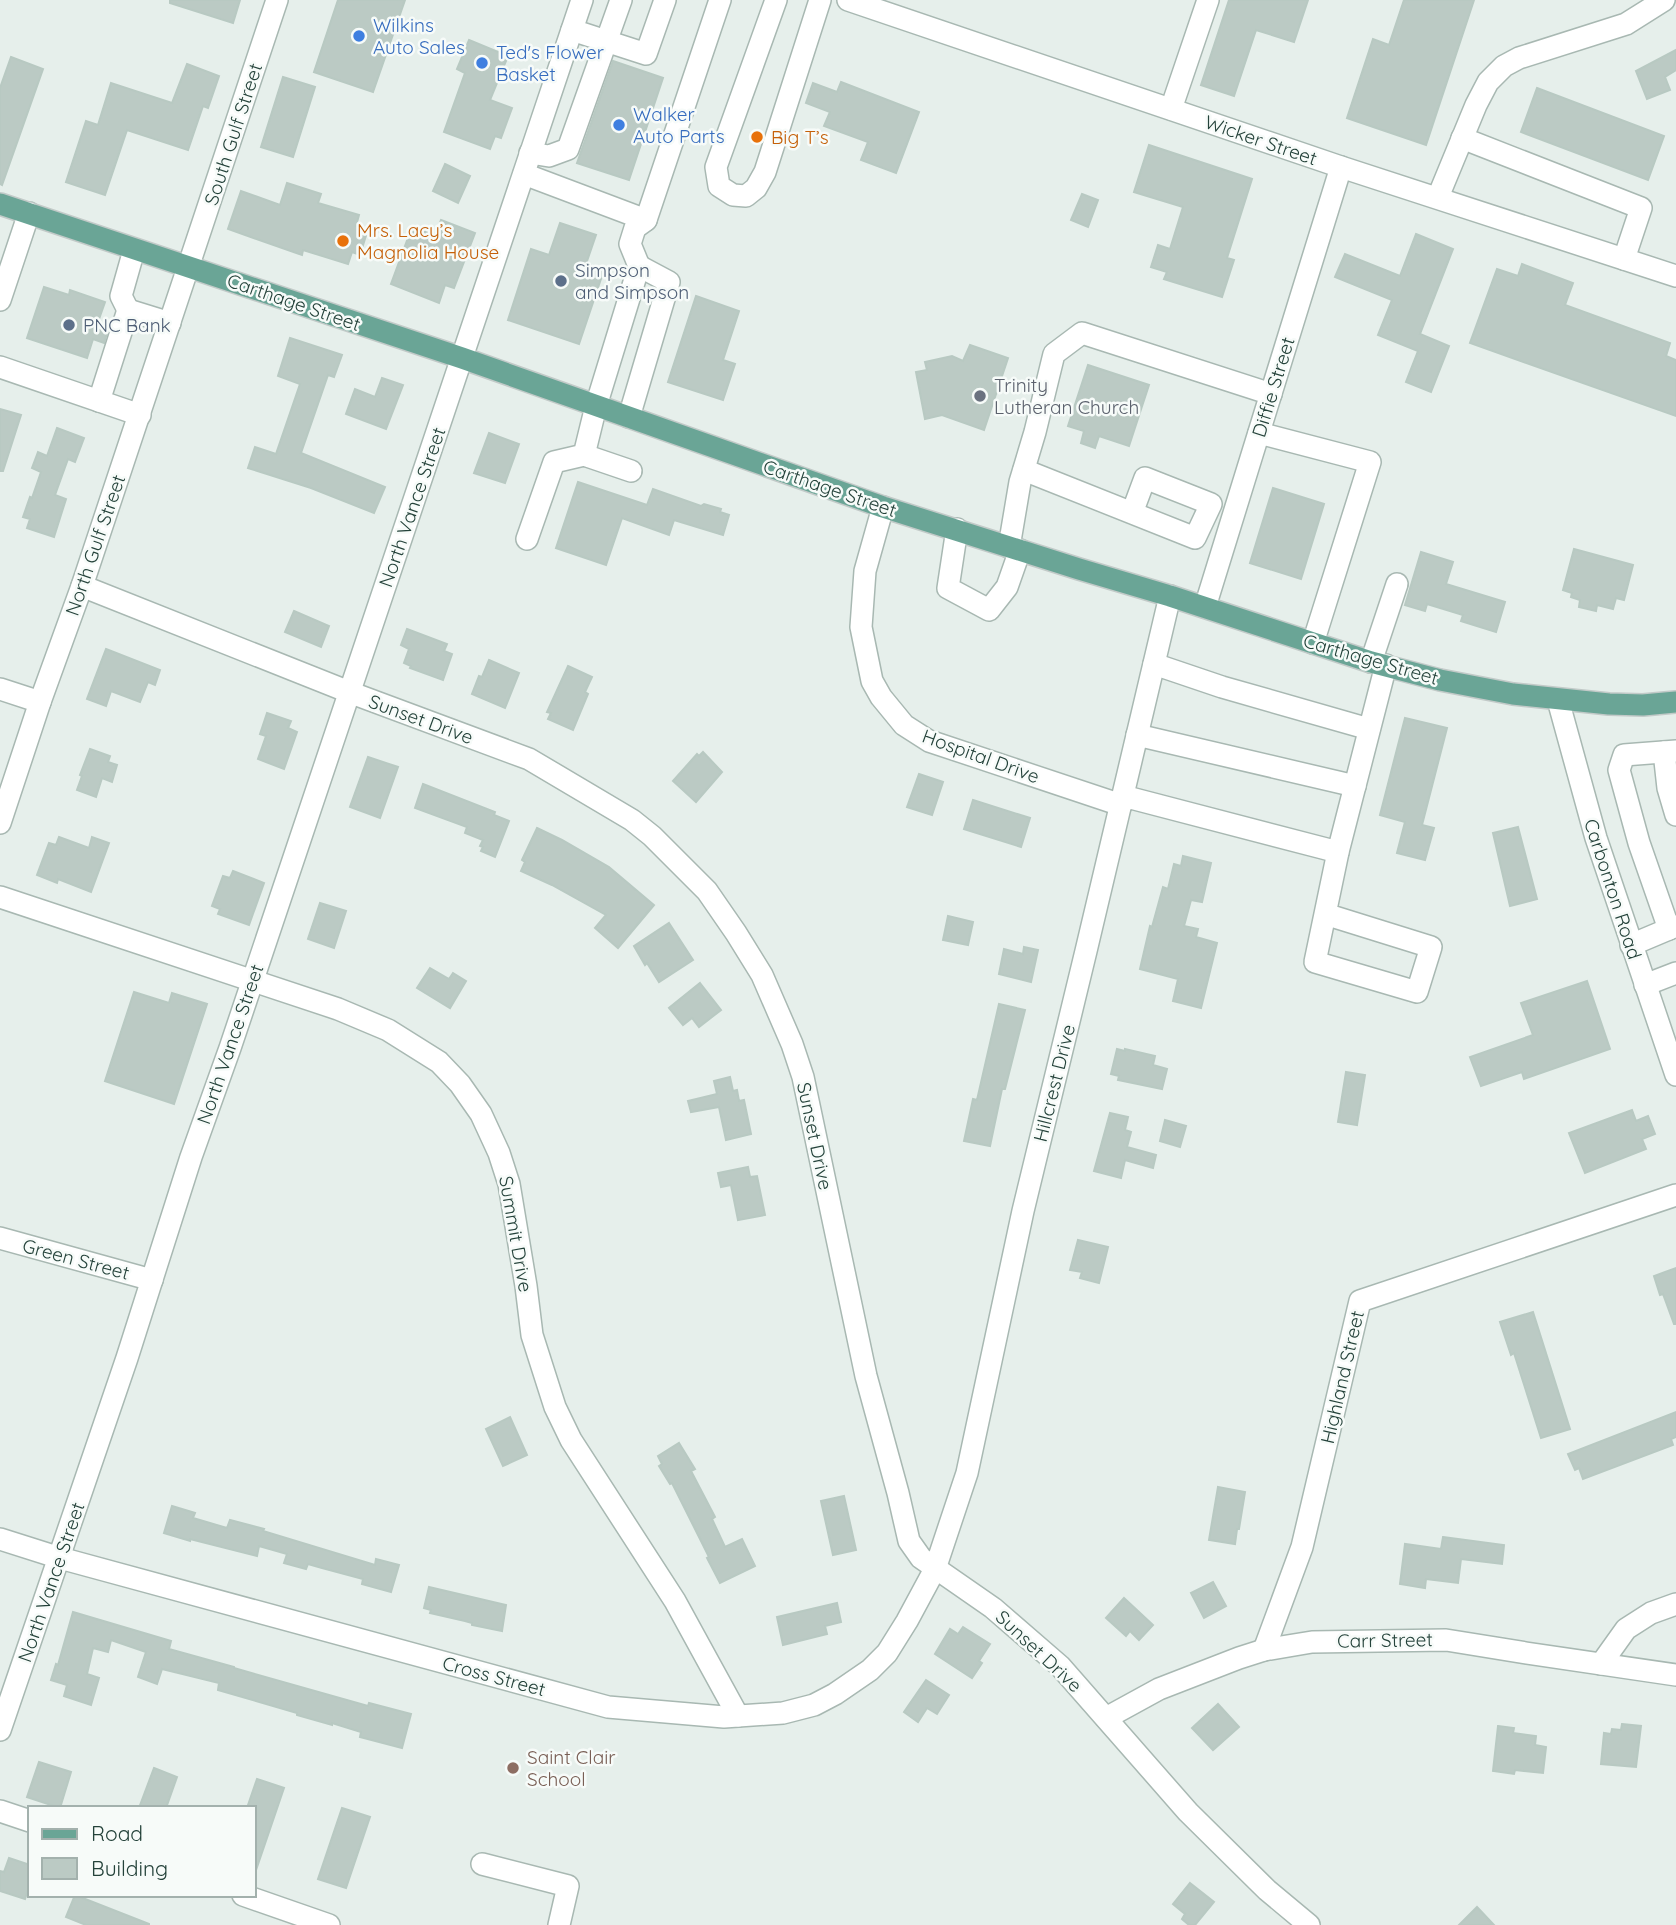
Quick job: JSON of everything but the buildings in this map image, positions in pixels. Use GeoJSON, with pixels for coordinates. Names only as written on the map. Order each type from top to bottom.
{"type":"FeatureCollection","features":[{"type":"Feature","properties":{"kind":"main road","name":"Carthage Street"},"geometry":{"type":"LineString","coordinates":[[0,204],[462,358],[883,507],[1379,663],[1440,680],[1558,700],[1643,705],[1676,702]]}},
{"type":"Feature","properties":{"kind":"street","name":"South Gulf Street"},"geometry":{"type":"LineString","coordinates":[[189,267],[277,0]]}},
{"type":"Feature","properties":{"kind":"street","name":"North Vance Street"},"geometry":{"type":"LineString","coordinates":[[0,1730],[582,0]]}},
{"type":"Feature","properties":{"kind":"street"},"geometry":{"type":"LineString","coordinates":[[530,153],[549,156],[568,149],[621,0]]}},
{"type":"Feature","properties":{"kind":"street"},"geometry":{"type":"LineString","coordinates":[[572,30],[646,54],[665,0]]}},
{"type":"Feature","properties":{"kind":"street"},"geometry":{"type":"LineString","coordinates":[[584,455],[596,405],[639,266],[630,244],[635,228],[646,220],[720,0]]}},
{"type":"Feature","properties":{"kind":"street"},"geometry":{"type":"LineString","coordinates":[[776,0],[716,167],[719,187],[733,195],[746,196],[756,188],[765,172],[820,0]]}},
{"type":"Feature","properties":{"kind":"street","name":"Wicker Street"},"geometry":{"type":"LineString","coordinates":[[848,0],[1341,167],[1676,276]]}},
{"type":"Feature","properties":{"kind":"street"},"geometry":{"type":"LineString","coordinates":[[1171,109],[1208,0]]}},
{"type":"Feature","properties":{"kind":"street"},"geometry":{"type":"LineString","coordinates":[[1437,197],[1476,105],[1488,82],[1504,66],[1519,58],[1626,24],[1664,0]]}},
{"type":"Feature","properties":{"kind":"street"},"geometry":{"type":"LineString","coordinates":[[1462,138],[1641,208],[1624,258]]}},
{"type":"Feature","properties":{"kind":"street","name":"Diffie Street"},"geometry":{"type":"LineString","coordinates":[[1205,607],[1341,167]]}},
{"type":"Feature","properties":{"kind":"street"},"geometry":{"type":"LineString","coordinates":[[524,174],[646,220]]}},
{"type":"Feature","properties":{"kind":"street"},"geometry":{"type":"LineString","coordinates":[[0,300],[29,213]]}},
{"type":"Feature","properties":{"kind":"street"},"geometry":{"type":"LineString","coordinates":[[99,401],[128,310],[121,296],[134,250]]}},
{"type":"Feature","properties":{"kind":"street"},"geometry":{"type":"LineString","coordinates":[[628,417],[669,282],[639,266]]}},
{"type":"Feature","properties":{"kind":"street","name":"North Gulf Street"},"geometry":{"type":"LineString","coordinates":[[0,823],[189,267]]}},
{"type":"Feature","properties":{"kind":"street"},"geometry":{"type":"LineString","coordinates":[[128,310],[170,323]]}},
{"type":"Feature","properties":{"kind":"street"},"geometry":{"type":"LineString","coordinates":[[957,530],[948,588],[989,610],[1007,587],[1015,549],[1024,470],[1054,355],[1082,333],[1271,394]]}},
{"type":"Feature","properties":{"kind":"street"},"geometry":{"type":"LineString","coordinates":[[0,367],[140,415]]}},
{"type":"Feature","properties":{"kind":"street"},"geometry":{"type":"LineString","coordinates":[[1259,433],[1370,463],[1313,643]]}},
{"type":"Feature","properties":{"kind":"street"},"geometry":{"type":"LineString","coordinates":[[527,539],[554,462],[584,455],[631,471]]}},
{"type":"Feature","properties":{"kind":"street"},"geometry":{"type":"LineString","coordinates":[[1024,470],[1132,513]]}},
{"type":"Feature","properties":{"kind":"street","name":"Hospital Drive"},"geometry":{"type":"LineString","coordinates":[[883,507],[865,571],[861,627],[872,681],[904,725],[929,741],[1122,800],[1338,852]]}},
{"type":"Feature","properties":{"kind":"street"},"geometry":{"type":"LineString","coordinates":[[1325,914],[1431,947],[1417,992],[1315,962],[1325,914],[1338,852],[1369,729],[1379,663],[1397,584]]}},
{"type":"Feature","properties":{"kind":"street","name":"Sunset Drive"},"geometry":{"type":"LineString","coordinates":[[82,586],[349,692],[529,759],[632,820],[691,874],[736,933],[767,985],[803,1077],[866,1376],[909,1541],[921,1558],[993,1608],[1060,1666],[1188,1812],[1267,1890],[1308,1925]]}},
{"type":"Feature","properties":{"kind":"street","name":"Hillcrest Drive"},"geometry":{"type":"LineString","coordinates":[[935,1569],[967,1473],[1023,1211],[1170,596]]}},
{"type":"Feature","properties":{"kind":"street"},"geometry":{"type":"LineString","coordinates":[[1154,664],[1222,687],[1369,729]]}},
{"type":"Feature","properties":{"kind":"street"},"geometry":{"type":"LineString","coordinates":[[0,689],[40,702]]}},
{"type":"Feature","properties":{"kind":"street","name":"Carbonton Road"},"geometry":{"type":"LineString","coordinates":[[1558,700],[1596,838],[1676,1075]]}},
{"type":"Feature","properties":{"kind":"street"},"geometry":{"type":"LineString","coordinates":[[1137,734],[1355,786]]}},
{"type":"Feature","properties":{"kind":"street"},"geometry":{"type":"LineString","coordinates":[[1632,945],[1673,928],[1639,843],[1619,770],[1624,755],[1670,752],[1668,788],[1676,815]]}},
{"type":"Feature","properties":{"kind":"street","name":"Summit Drive"},"geometry":{"type":"LineString","coordinates":[[0,897],[338,1009],[388,1030],[439,1062],[460,1084],[481,1114],[499,1153],[509,1184],[532,1335],[555,1407],[571,1440],[675,1601],[738,1716]]}},
{"type":"Feature","properties":{"kind":"street"},"geometry":{"type":"LineString","coordinates":[[1645,985],[1676,973]]}},
{"type":"Feature","properties":{"kind":"street","name":"Highland Street"},"geometry":{"type":"LineString","coordinates":[[1264,1650],[1302,1547],[1360,1301],[1676,1195]]}},
{"type":"Feature","properties":{"kind":"street","name":"Green Street"},"geometry":{"type":"LineString","coordinates":[[0,1238],[152,1280]]}},
{"type":"Feature","properties":{"kind":"street","name":"Cross Street"},"geometry":{"type":"LineString","coordinates":[[0,1539],[60,1558],[608,1707],[723,1717],[799,1710],[835,1695],[857,1680],[887,1653],[935,1569]]}},
{"type":"Feature","properties":{"kind":"street"},"geometry":{"type":"LineString","coordinates":[[1601,1664],[1626,1629],[1651,1613],[1676,1604]]}},
{"type":"Feature","properties":{"kind":"street","name":"Carr Street"},"geometry":{"type":"LineString","coordinates":[[1106,1718],[1159,1689],[1239,1658],[1264,1650],[1312,1642],[1446,1640],[1676,1675]]}},
{"type":"Feature","properties":{"kind":"street"},"geometry":{"type":"LineString","coordinates":[[0,1811],[28,1820]]}},
{"type":"Feature","properties":{"kind":"street"},"geometry":{"type":"LineString","coordinates":[[482,1864],[568,1886],[559,1925]]}},
{"type":"Feature","properties":{"kind":"street"},"geometry":{"type":"LineString","coordinates":[[249,1897],[329,1925]]}},
{"type":"Feature","properties":{"kind":"place","name":"Wilkins Auto Sales"},"geometry":{"type":"Point","coordinates":[359,36]}},
{"type":"Feature","properties":{"kind":"place","name":"Ted's Flower Basket"},"geometry":{"type":"Point","coordinates":[482,63]}},
{"type":"Feature","properties":{"kind":"place","name":"Walker Auto Parts"},"geometry":{"type":"Point","coordinates":[619,125]}},
{"type":"Feature","properties":{"kind":"place","name":"Big T’s"},"geometry":{"type":"Point","coordinates":[757,137]}},
{"type":"Feature","properties":{"kind":"place","name":"Mrs. Lacy’s Magnolia House"},"geometry":{"type":"Point","coordinates":[343,241]}},
{"type":"Feature","properties":{"kind":"place","name":"Simpson and Simpson"},"geometry":{"type":"Point","coordinates":[561,281]}},
{"type":"Feature","properties":{"kind":"place","name":"PNC Bank"},"geometry":{"type":"Point","coordinates":[69,325]}},
{"type":"Feature","properties":{"kind":"place","name":"Trinity Lutheran Church"},"geometry":{"type":"Point","coordinates":[980,396]}},
{"type":"Feature","properties":{"kind":"place","name":"Saint Clair School"},"geometry":{"type":"Point","coordinates":[513,1768]}}]}
